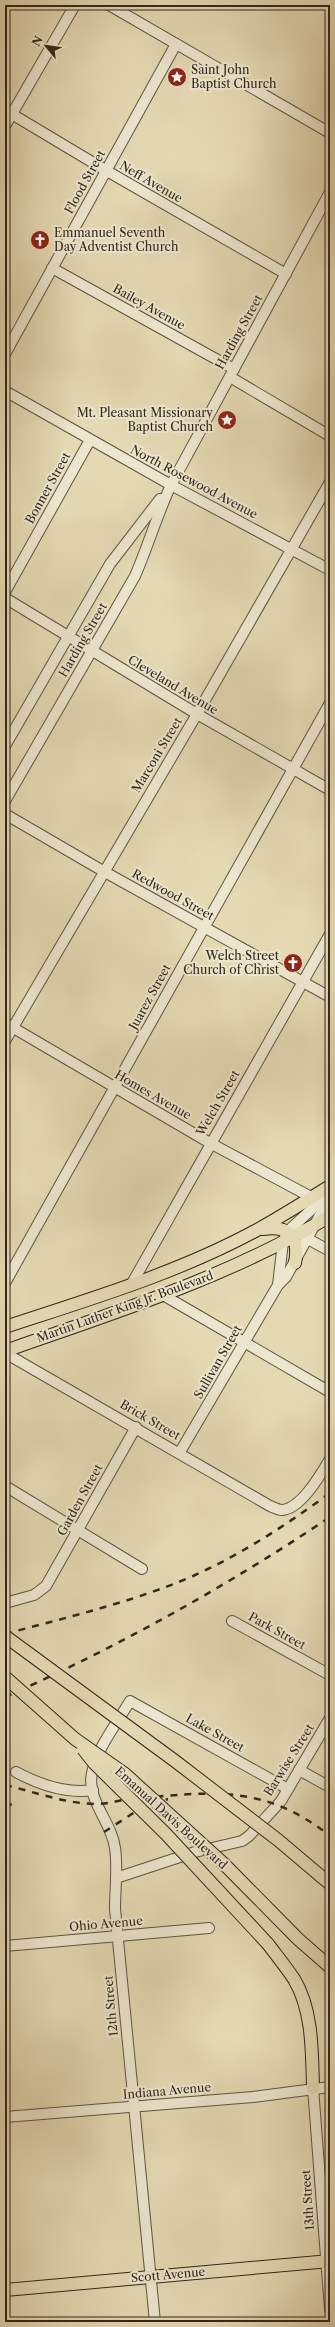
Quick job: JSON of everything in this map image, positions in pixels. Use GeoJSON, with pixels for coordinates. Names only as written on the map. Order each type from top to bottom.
{"type":"FeatureCollection","features":[{"type":"Feature","properties":{"kind":"main road","name":"Martin Luther King Jr. Boulevard"},"geometry":{"type":"LineString","coordinates":[[5,1327],[131,1285],[207,1254],[257,1230],[330,1186]]}},
{"type":"Feature","properties":{"kind":"main road","name":"Martin Luther King Jr. Boulevard"},"geometry":{"type":"LineString","coordinates":[[5,1352],[163,1295],[253,1258],[288,1237],[315,1225],[330,1216]]}},
{"type":"Feature","properties":{"kind":"main road"},"geometry":{"type":"LineString","coordinates":[[257,1230],[277,1227],[288,1237],[297,1250],[295,1263]]}},
{"type":"Feature","properties":{"kind":"main road"},"geometry":{"type":"LineString","coordinates":[[5,1636],[27,1654],[175,1761],[278,1840],[330,1884]]}},
{"type":"Feature","properties":{"kind":"main road","name":"Emanual Davis Boulevard"},"geometry":{"type":"LineString","coordinates":[[5,1677],[75,1739],[125,1774],[225,1865],[298,1939],[330,1967]]}},
{"type":"Feature","properties":{"kind":"main road"},"geometry":{"type":"LineString","coordinates":[[75,1739],[94,1763],[161,1829],[268,1944],[295,1980],[306,2012],[312,2039],[313,2088]]}},
{"type":"Feature","properties":{"kind":"main road","name":"Scott Avenue"},"geometry":{"type":"LineString","coordinates":[[5,2290],[328,2261]]}},
{"type":"Feature","properties":{"kind":"street"},"geometry":{"type":"LineString","coordinates":[[5,126],[8,112],[75,5]]}},
{"type":"Feature","properties":{"kind":"street"},"geometry":{"type":"LineString","coordinates":[[109,5],[330,133]]}},
{"type":"Feature","properties":{"kind":"street","name":"Flood Street"},"geometry":{"type":"LineString","coordinates":[[5,354],[176,44]]}},
{"type":"Feature","properties":{"kind":"street","name":"Neff Avenue"},"geometry":{"type":"LineString","coordinates":[[8,112],[286,274]]}},
{"type":"Feature","properties":{"kind":"street","name":"Harding Street"},"geometry":{"type":"LineString","coordinates":[[5,801],[135,576],[150,540],[157,514],[330,192]]}},
{"type":"Feature","properties":{"kind":"street","name":"Bailey Avenue"},"geometry":{"type":"LineString","coordinates":[[52,268],[232,373],[330,436]]}},
{"type":"Feature","properties":{"kind":"street","name":"North Rosewood Avenue"},"geometry":{"type":"LineString","coordinates":[[5,391],[90,440],[330,570]]}},
{"type":"Feature","properties":{"kind":"street","name":"Bonner Street"},"geometry":{"type":"LineString","coordinates":[[5,592],[90,440]]}},
{"type":"Feature","properties":{"kind":"street","name":"Marconi Street"},"geometry":{"type":"LineString","coordinates":[[5,1041],[9,1025],[197,714],[290,548],[330,482]]}},
{"type":"Feature","properties":{"kind":"street","name":"Harding Street"},"geometry":{"type":"LineString","coordinates":[[5,746],[110,564],[131,534],[172,485]]}},
{"type":"Feature","properties":{"kind":"street","name":"Cleveland Avenue"},"geometry":{"type":"LineString","coordinates":[[5,598],[67,637],[197,714],[330,790]]}},
{"type":"Feature","properties":{"kind":"street","name":"Juarez Street"},"geometry":{"type":"LineString","coordinates":[[5,1283],[330,703]]}},
{"type":"Feature","properties":{"kind":"street","name":"Redwood Street"},"geometry":{"type":"LineString","coordinates":[[5,814],[103,871],[330,997]]}},
{"type":"Feature","properties":{"kind":"street","name":"Welch Street"},"geometry":{"type":"LineString","coordinates":[[131,1285],[210,1143],[330,934]]}},
{"type":"Feature","properties":{"kind":"street","name":"Homes Avenue"},"geometry":{"type":"LineString","coordinates":[[9,1025],[210,1143],[311,1197]]}},
{"type":"Feature","properties":{"kind":"street"},"geometry":{"type":"LineString","coordinates":[[288,1237],[330,1186]]}},
{"type":"Feature","properties":{"kind":"street","name":"Sullivan Street"},"geometry":{"type":"LineString","coordinates":[[278,1285],[286,1278],[324,1208],[330,1202]]}},
{"type":"Feature","properties":{"kind":"street","name":"Sullivan Street"},"geometry":{"type":"LineString","coordinates":[[180,1452],[278,1285],[288,1237]]}},
{"type":"Feature","properties":{"kind":"street"},"geometry":{"type":"LineString","coordinates":[[308,1239],[330,1251]]}},
{"type":"Feature","properties":{"kind":"street"},"geometry":{"type":"LineString","coordinates":[[163,1295],[244,1344],[330,1392]]}},
{"type":"Feature","properties":{"kind":"street","name":"Brick Street"},"geometry":{"type":"LineString","coordinates":[[5,1352],[180,1452],[270,1506],[281,1510],[290,1508],[306,1495],[330,1459]]}},
{"type":"Feature","properties":{"kind":"street","name":"Garden Street"},"geometry":{"type":"LineString","coordinates":[[5,1603],[34,1595],[46,1586],[136,1427]]}},
{"type":"Feature","properties":{"kind":"street"},"geometry":{"type":"LineString","coordinates":[[5,1486],[79,1529],[142,1569]]}},
{"type":"Feature","properties":{"kind":"street","name":"Park Street"},"geometry":{"type":"LineString","coordinates":[[232,1621],[330,1675]]}},
{"type":"Feature","properties":{"kind":"street","name":"Lake Street"},"geometry":{"type":"LineString","coordinates":[[130,1700],[288,1788]]}},
{"type":"Feature","properties":{"kind":"street","name":"12th Street"},"geometry":{"type":"LineString","coordinates":[[130,1700],[100,1752],[92,1774],[96,1804],[111,1828],[115,1848],[115,1909],[149,2277],[155,2322]]}},
{"type":"Feature","properties":{"kind":"street","name":"Barwise Street"},"geometry":{"type":"LineString","coordinates":[[116,1878],[195,1852],[242,1841],[249,1836],[281,1801],[330,1718]]}},
{"type":"Feature","properties":{"kind":"street"},"geometry":{"type":"LineString","coordinates":[[299,1770],[330,1787]]}},
{"type":"Feature","properties":{"kind":"street"},"geometry":{"type":"LineString","coordinates":[[16,1772],[30,1780],[64,1790],[77,1792],[93,1790]]}},
{"type":"Feature","properties":{"kind":"street","name":"Ohio Avenue"},"geometry":{"type":"LineString","coordinates":[[5,1946],[209,1928]]}},
{"type":"Feature","properties":{"kind":"street","name":"Indiana Avenue"},"geometry":{"type":"LineString","coordinates":[[5,2117],[253,2096],[330,2087]]}},
{"type":"Feature","properties":{"kind":"street","name":"13th Street"},"geometry":{"type":"LineString","coordinates":[[313,2088],[328,2261],[330,2309]]}},
{"type":"Feature","properties":{"kind":"railway"},"geometry":{"type":"LineString","coordinates":[[5,1634],[147,1594],[193,1576],[229,1558],[263,1538],[330,1493]]}},
{"type":"Feature","properties":{"kind":"railway"},"geometry":{"type":"LineString","coordinates":[[5,1697],[47,1678],[171,1614],[252,1567],[330,1517]]}},
{"type":"Feature","properties":{"kind":"railway"},"geometry":{"type":"LineString","coordinates":[[5,1785],[62,1800],[97,1804],[130,1799],[186,1794],[235,1795],[258,1799],[282,1807],[305,1819],[330,1836]]}},
{"type":"Feature","properties":{"kind":"railway"},"geometry":{"type":"LineString","coordinates":[[104,1832],[138,1810],[168,1799]]}},
{"type":"Feature","properties":{"kind":"railway"},"geometry":{"type":"LineString","coordinates":[[5,1803],[12,1805]]}},
{"type":"Feature","properties":{"kind":"place","name":"Saint John Baptist Church"},"geometry":{"type":"Point","coordinates":[177,77]}},
{"type":"Feature","properties":{"kind":"place","name":"Emmanuel Seventh Day Adventist Church"},"geometry":{"type":"Point","coordinates":[40,240]}},
{"type":"Feature","properties":{"kind":"place","name":"Mt. Pleasant Missionary Baptist Church"},"geometry":{"type":"Point","coordinates":[227,420]}},
{"type":"Feature","properties":{"kind":"place","name":"Welch Street Church of Christ"},"geometry":{"type":"Point","coordinates":[293,963]}}]}
